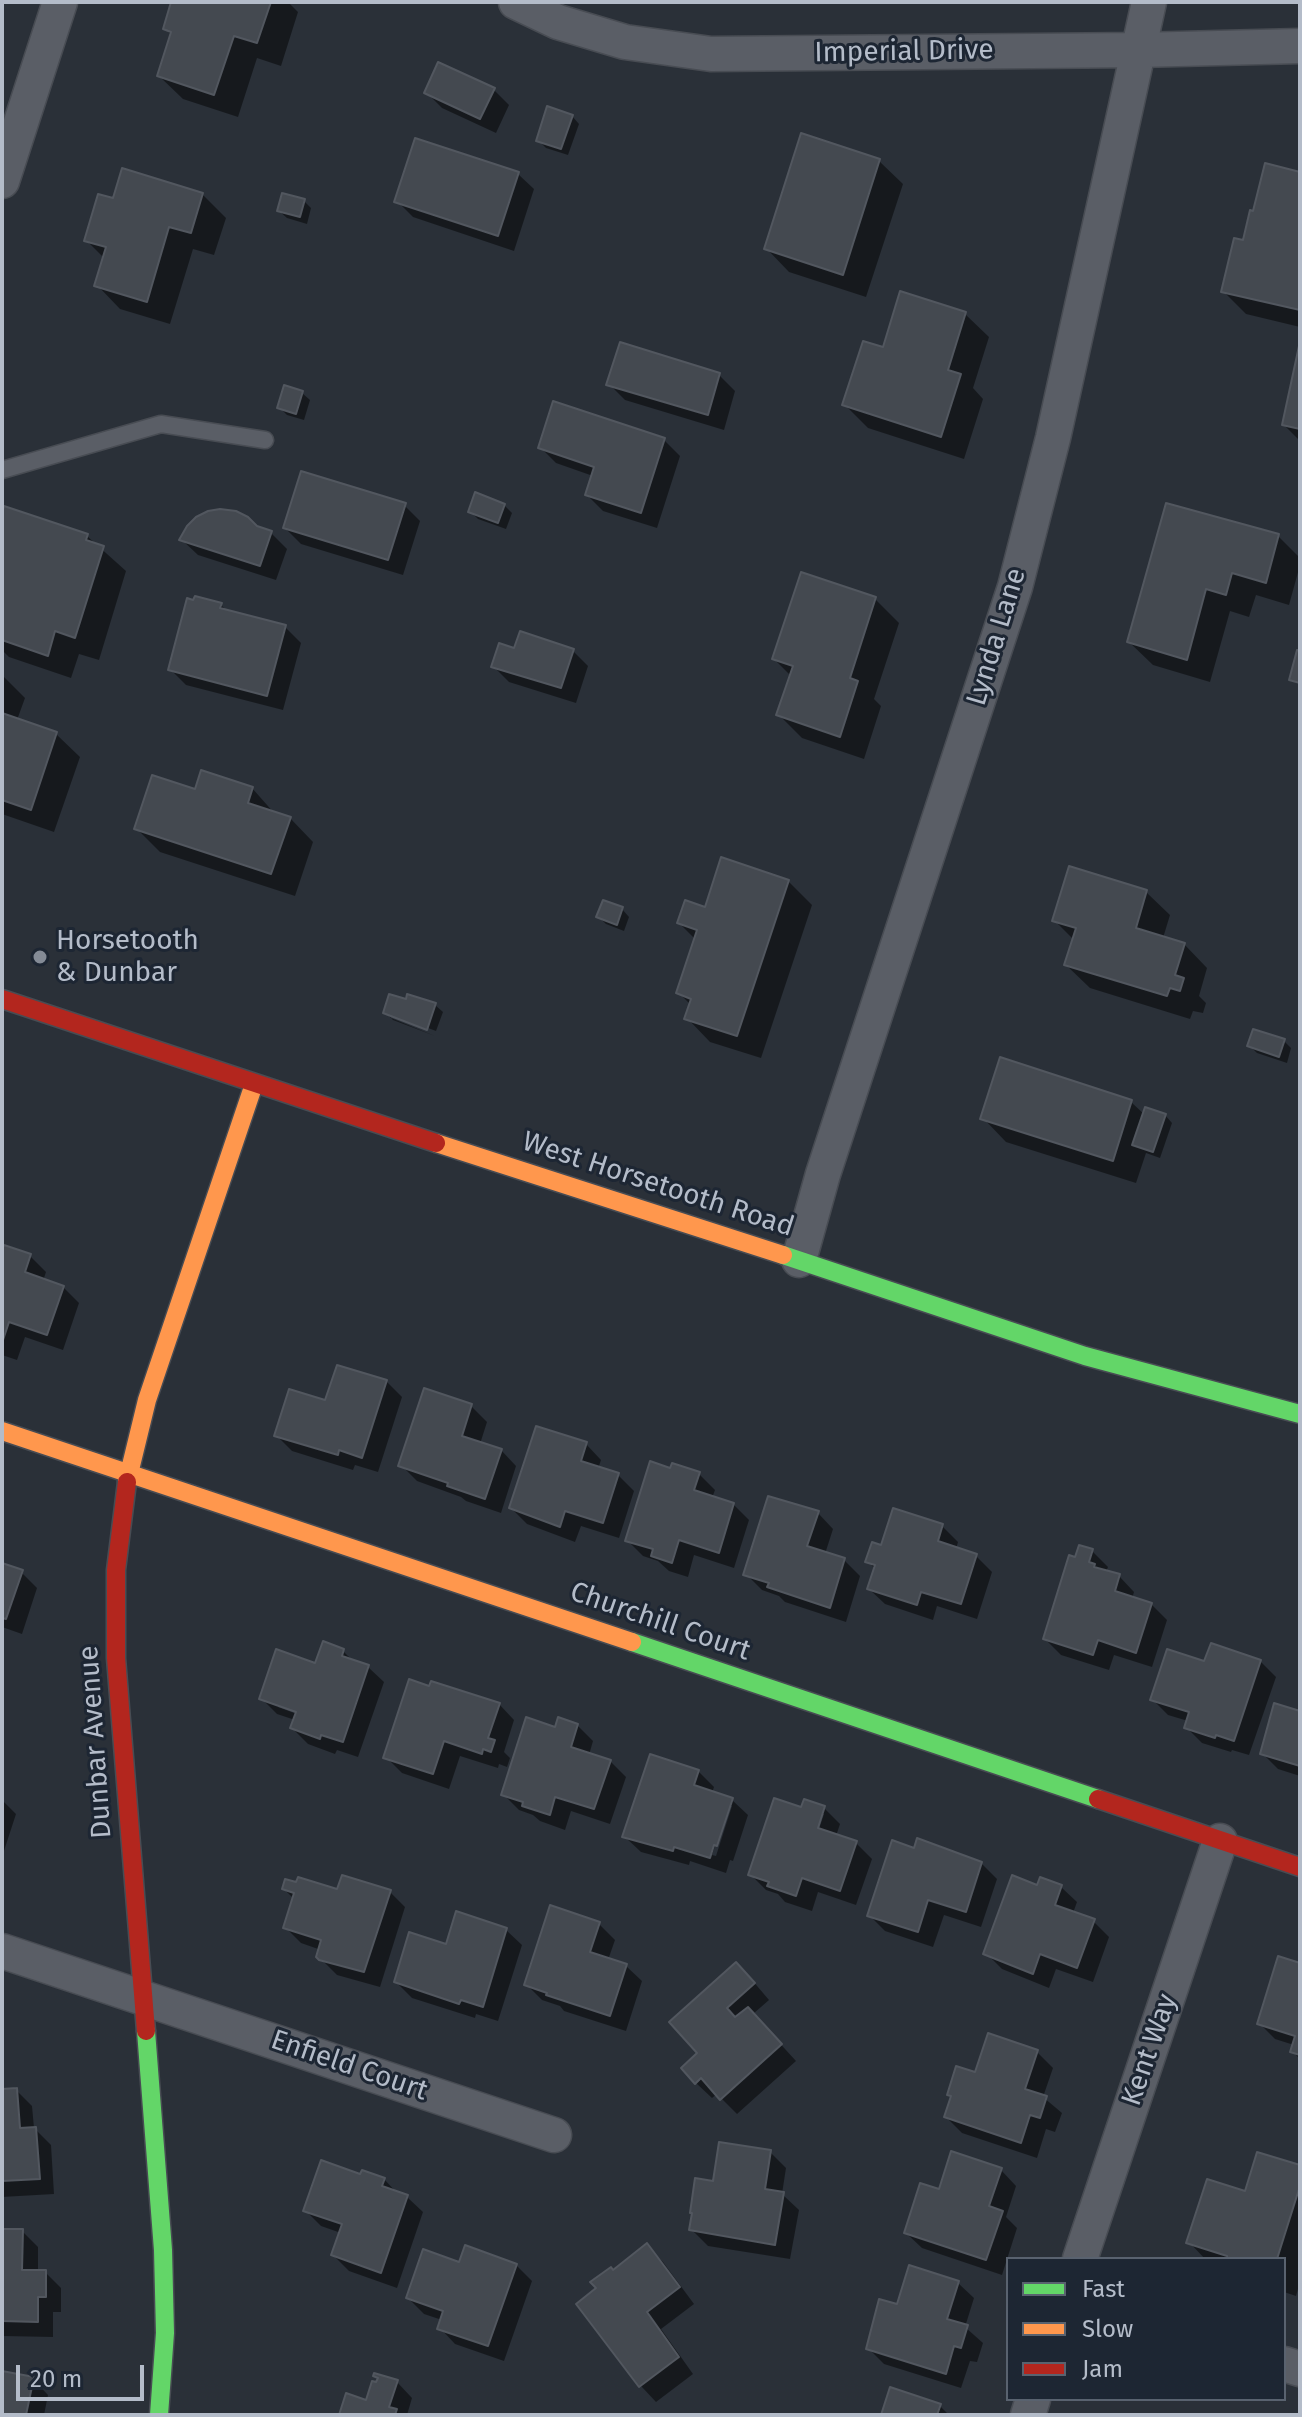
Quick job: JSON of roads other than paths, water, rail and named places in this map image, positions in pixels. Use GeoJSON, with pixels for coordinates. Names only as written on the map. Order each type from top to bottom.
{"type":"FeatureCollection","features":[{"type":"Feature","properties":{"kind":"street"},"geometry":{"type":"LineString","coordinates":[[2,181],[60,2]]}},
{"type":"Feature","properties":{"kind":"street","name":"Imperial Drive"},"geometry":{"type":"LineString","coordinates":[[516,2],[558,22],[625,42],[711,54],[1300,46]]}},
{"type":"Feature","properties":{"kind":"street","name":"Lynda Lane"},"geometry":{"type":"LineString","coordinates":[[799,1260],[823,1174],[1015,587],[1053,438],[1149,2]]}},
{"type":"Feature","properties":{"kind":"street","name":"West Horsetooth Road"},"geometry":{"type":"LineString","coordinates":[[2,999],[1085,1356],[1300,1414]]}},
{"type":"Feature","properties":{"kind":"street","name":"Dunbar Avenue"},"geometry":{"type":"LineString","coordinates":[[159,2415],[165,2333],[163,2250],[116,1658],[116,1570],[128,1472],[147,1400],[254,1084]]}},
{"type":"Feature","properties":{"kind":"street","name":"Churchill Court"},"geometry":{"type":"LineString","coordinates":[[2,1431],[1300,1867]]}},
{"type":"Feature","properties":{"kind":"street","name":"Kent Way"},"geometry":{"type":"LineString","coordinates":[[1081,2257],[1220,1841]]}},
{"type":"Feature","properties":{"kind":"street","name":"Enfield Court"},"geometry":{"type":"LineString","coordinates":[[2,1951],[554,2135]]}},
{"type":"Feature","properties":{"kind":"lane"},"geometry":{"type":"LineString","coordinates":[[2,470],[161,424],[265,440]]}},
{"type":"Feature","properties":{"kind":"place","name":"Horsetooth & Dunbar"},"geometry":{"type":"Point","coordinates":[40,957]}}]}
